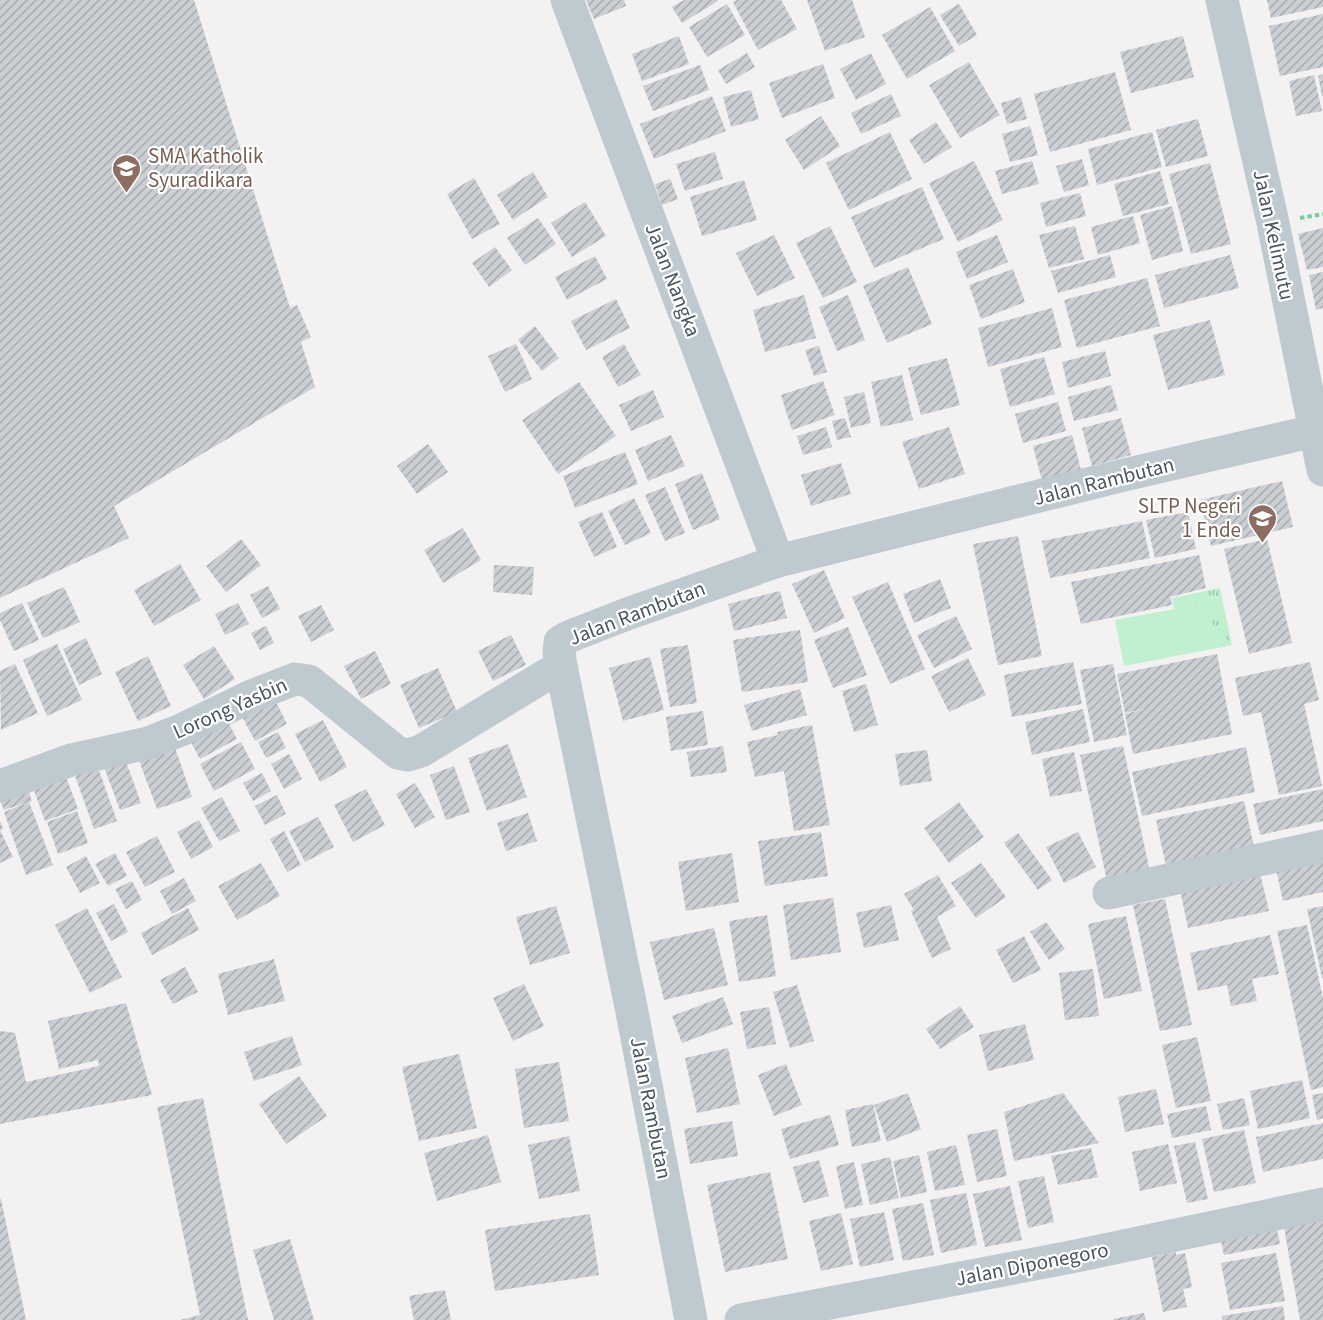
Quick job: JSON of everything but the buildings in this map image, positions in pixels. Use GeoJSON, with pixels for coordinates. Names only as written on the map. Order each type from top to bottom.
{"type":"FeatureCollection","features":[{"type":"Feature","properties":{"kind":"street","name":"Jalan Nangka"},"geometry":{"type":"LineString","coordinates":[[567,0],[778,561]]}},
{"type":"Feature","properties":{"kind":"street","name":"Jalan Kelimutu"},"geometry":{"type":"LineString","coordinates":[[1222,0],[1273,223],[1323,470]]}},
{"type":"Feature","properties":{"kind":"street","name":"Jalan Rambutan"},"geometry":{"type":"LineString","coordinates":[[691,1320],[631,1007],[561,666],[560,642],[627,614],[778,561],[1124,475],[1314,432]]}},
{"type":"Feature","properties":{"kind":"street","name":"Lorong Yasbin"},"geometry":{"type":"LineString","coordinates":[[0,786],[71,760],[148,743],[181,730],[249,697],[295,679],[309,681],[398,753],[408,755],[421,750],[561,666]]}},
{"type":"Feature","properties":{"kind":"street"},"geometry":{"type":"LineString","coordinates":[[1109,893],[1323,846]]}},
{"type":"Feature","properties":{"kind":"street","name":"Jalan Diponegoro"},"geometry":{"type":"LineString","coordinates":[[741,1320],[1076,1256],[1323,1204]]}},
{"type":"Feature","properties":{"kind":"green space"},"geometry":{"type":"Polygon","coordinates":[[[1220,588],[1232,645],[1218,648],[1208,603],[1174,610],[1172,598],[1220,588]]]}},
{"type":"Feature","properties":{"kind":"green space"},"geometry":{"type":"Polygon","coordinates":[[[1208,603],[1218,648],[1124,666],[1115,620],[1208,603]]]}},
{"type":"Feature","properties":{"kind":"place","name":"SMA Katholik Syuradikara"},"geometry":{"type":"Point","coordinates":[127,194]}},
{"type":"Feature","properties":{"kind":"place","name":"SLTP Negeri 1 Ende"},"geometry":{"type":"Point","coordinates":[1262,544]}}]}
